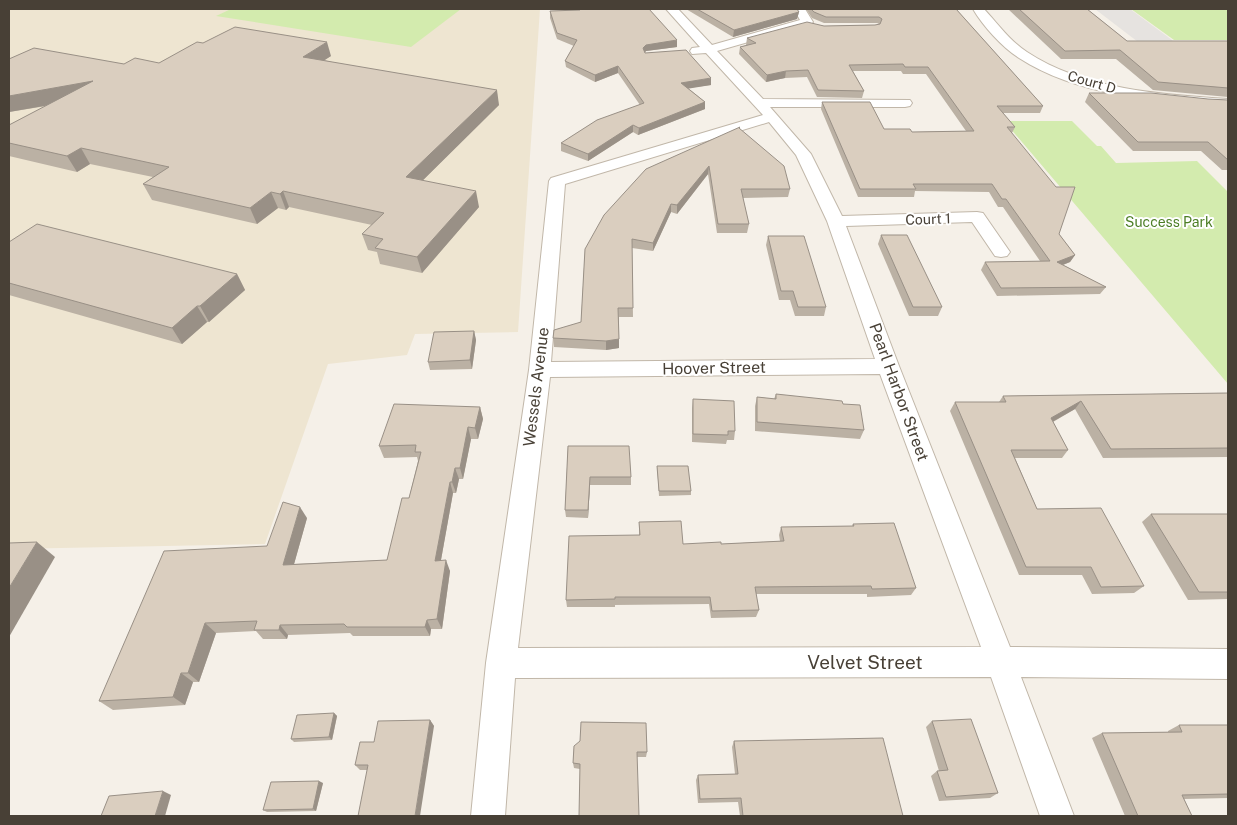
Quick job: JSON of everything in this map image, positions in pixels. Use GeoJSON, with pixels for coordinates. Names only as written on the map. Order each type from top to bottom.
{"type":"FeatureCollection","features":[{"type":"Feature","properties":{"kind":"street","name":"Pearl Harbor Street"},"geometry":{"type":"LineString","coordinates":[[672,9],[766,110],[803,154],[836,221],[888,366],[1001,662],[1057,816]]}},
{"type":"Feature","properties":{"kind":"street"},"geometry":{"type":"LineString","coordinates":[[679,53],[709,49],[811,23],[800,9]]}},
{"type":"Feature","properties":{"kind":"street","name":"Court D"},"geometry":{"type":"LineString","coordinates":[[978,9],[1023,56],[1063,73],[1094,84],[1140,94],[1228,103]]}},
{"type":"Feature","properties":{"kind":"street"},"geometry":{"type":"LineString","coordinates":[[766,110],[905,103]]}},
{"type":"Feature","properties":{"kind":"street","name":"Wessels Avenue"},"geometry":{"type":"LineString","coordinates":[[488,816],[501,663],[540,370],[557,181],[766,110]]}},
{"type":"Feature","properties":{"kind":"street","name":"Court 1"},"geometry":{"type":"LineString","coordinates":[[836,221],[977,217],[1001,252]]}},
{"type":"Feature","properties":{"kind":"street","name":"Hoover Street"},"geometry":{"type":"LineString","coordinates":[[540,370],[888,366]]}},
{"type":"Feature","properties":{"kind":"street","name":"Velvet Street"},"geometry":{"type":"LineString","coordinates":[[501,663],[1001,662],[1228,664]]}},
{"type":"Feature","properties":{"kind":"shaded area"},"geometry":{"type":"Polygon","coordinates":[[[9,9],[540,9],[518,332],[415,334],[407,355],[328,364],[265,544],[9,549],[9,9]]]}},
{"type":"Feature","properties":{"kind":"shaded area"},"geometry":{"type":"Polygon","coordinates":[[[1095,9],[1130,9],[1172,40],[1175,45],[1142,45],[1095,9]]]}},
{"type":"Feature","properties":{"kind":"green space"},"geometry":{"type":"Polygon","coordinates":[[[231,9],[461,9],[411,47],[216,16],[231,9]]]}},
{"type":"Feature","properties":{"kind":"green space"},"geometry":{"type":"Polygon","coordinates":[[[1131,9],[1228,9],[1228,40],[1174,40],[1131,9]]]}},
{"type":"Feature","properties":{"kind":"green space","name":"Success Park"},"geometry":{"type":"Polygon","coordinates":[[[1004,121],[1072,121],[1097,146],[1101,146],[1116,163],[1197,161],[1228,192],[1228,384],[1004,121]]]}},
{"type":"Feature","properties":{"kind":"building"},"geometry":{"type":"Polygon","coordinates":[[[649,9],[677,40],[646,45],[643,48],[645,53],[686,50],[711,78],[681,83],[705,102],[639,128],[633,125],[588,154],[561,143],[597,120],[644,103],[618,66],[595,75],[565,61],[577,40],[557,33],[550,11],[649,9]]]}},
{"type":"Feature","properties":{"kind":"building"},"geometry":{"type":"Polygon","coordinates":[[[697,9],[797,9],[799,12],[734,30],[697,9]]]}},
{"type":"Feature","properties":{"kind":"building"},"geometry":{"type":"Polygon","coordinates":[[[811,9],[956,9],[1043,106],[997,106],[1015,127],[1007,127],[1056,187],[1075,187],[1059,234],[1075,255],[1057,262],[1106,287],[1001,288],[985,262],[1050,261],[1006,199],[1002,199],[992,184],[913,184],[916,189],[860,189],[822,102],[870,102],[884,129],[910,129],[912,132],[974,131],[928,67],[905,67],[903,64],[849,65],[864,91],[818,90],[808,70],[786,71],[767,75],[740,47],[756,43],[747,38],[807,22],[824,26],[875,25],[880,24],[882,19],[879,17],[826,17],[811,9]]]}},
{"type":"Feature","properties":{"kind":"building"},"geometry":{"type":"Polygon","coordinates":[[[1019,9],[1087,9],[1127,41],[1228,41],[1228,88],[1158,82],[1120,50],[1065,51],[1019,9]]]}},
{"type":"Feature","properties":{"kind":"building"},"geometry":{"type":"Polygon","coordinates":[[[235,27],[327,42],[303,57],[497,90],[406,177],[476,191],[417,257],[375,248],[383,239],[362,234],[384,213],[283,191],[280,194],[271,192],[250,208],[143,184],[169,167],[81,148],[67,156],[9,143],[9,125],[93,81],[9,96],[9,59],[34,48],[124,64],[135,58],[159,63],[197,42],[203,43],[235,27]]]}},
{"type":"Feature","properties":{"kind":"building"},"geometry":{"type":"Polygon","coordinates":[[[1089,93],[1151,93],[1228,100],[1228,160],[1208,142],[1138,142],[1089,93]]]}},
{"type":"Feature","properties":{"kind":"building"},"geometry":{"type":"Polygon","coordinates":[[[740,127],[784,166],[790,189],[741,189],[749,224],[718,224],[709,166],[677,205],[671,204],[653,243],[632,239],[633,308],[618,308],[619,339],[606,341],[553,338],[554,330],[581,322],[585,249],[604,215],[646,169],[740,127]]]}},
{"type":"Feature","properties":{"kind":"building"},"geometry":{"type":"Polygon","coordinates":[[[37,224],[237,274],[172,328],[9,283],[9,242],[37,224]]]}},
{"type":"Feature","properties":{"kind":"building"},"geometry":{"type":"Polygon","coordinates":[[[881,235],[907,235],[942,307],[913,307],[881,235]]]}},
{"type":"Feature","properties":{"kind":"building"},"geometry":{"type":"Polygon","coordinates":[[[768,236],[804,236],[826,307],[798,307],[793,291],[781,291],[768,236]]]}},
{"type":"Feature","properties":{"kind":"building"},"geometry":{"type":"Polygon","coordinates":[[[474,331],[470,360],[428,362],[434,332],[474,331]]]}},
{"type":"Feature","properties":{"kind":"building"},"geometry":{"type":"Polygon","coordinates":[[[1228,393],[1228,448],[1111,449],[1081,401],[1051,418],[1068,450],[1011,450],[1037,509],[1101,508],[1144,586],[1101,587],[1091,567],[1026,567],[955,402],[1006,402],[1003,396],[1228,393]]]}},
{"type":"Feature","properties":{"kind":"building"},"geometry":{"type":"Polygon","coordinates":[[[776,394],[842,401],[843,404],[860,405],[864,430],[757,422],[757,397],[776,399],[776,394]]]}},
{"type":"Feature","properties":{"kind":"building"},"geometry":{"type":"Polygon","coordinates":[[[693,399],[734,401],[735,431],[728,431],[728,435],[693,434],[693,399]]]}},
{"type":"Feature","properties":{"kind":"building"},"geometry":{"type":"Polygon","coordinates":[[[394,404],[480,407],[475,428],[468,427],[460,468],[455,468],[452,482],[450,482],[435,561],[446,560],[437,619],[427,620],[425,627],[347,627],[344,624],[280,625],[279,630],[254,630],[257,621],[205,623],[188,673],[181,673],[173,697],[99,701],[164,551],[267,546],[283,502],[300,507],[283,565],[387,560],[402,498],[409,498],[421,452],[415,452],[416,445],[379,446],[394,404]]]}},
{"type":"Feature","properties":{"kind":"building"},"geometry":{"type":"Polygon","coordinates":[[[568,446],[629,446],[631,477],[590,477],[588,510],[565,510],[568,446]]]}},
{"type":"Feature","properties":{"kind":"building"},"geometry":{"type":"Polygon","coordinates":[[[657,466],[688,466],[691,491],[659,491],[657,466]]]}},
{"type":"Feature","properties":{"kind":"building"},"geometry":{"type":"Polygon","coordinates":[[[1151,514],[1228,514],[1228,592],[1199,592],[1151,514]]]}},
{"type":"Feature","properties":{"kind":"building"},"geometry":{"type":"Polygon","coordinates":[[[681,521],[683,544],[784,541],[781,527],[854,526],[853,524],[894,523],[916,588],[872,589],[871,586],[755,587],[759,610],[712,611],[710,597],[615,597],[615,599],[566,600],[569,536],[640,535],[639,522],[681,521]]]}},
{"type":"Feature","properties":{"kind":"building"},"geometry":{"type":"Polygon","coordinates":[[[37,542],[9,588],[9,543],[37,542]]]}},
{"type":"Feature","properties":{"kind":"building"},"geometry":{"type":"Polygon","coordinates":[[[334,713],[329,737],[291,739],[297,715],[334,713]]]}},
{"type":"Feature","properties":{"kind":"building"},"geometry":{"type":"Polygon","coordinates":[[[971,719],[998,793],[946,797],[937,771],[948,770],[932,721],[971,719]]]}},
{"type":"Feature","properties":{"kind":"building"},"geometry":{"type":"Polygon","coordinates":[[[430,720],[415,816],[358,816],[368,765],[355,765],[360,742],[374,742],[378,721],[430,720]]]}},
{"type":"Feature","properties":{"kind":"building"},"geometry":{"type":"Polygon","coordinates":[[[581,722],[646,723],[647,752],[637,752],[639,816],[579,816],[580,764],[573,763],[574,746],[580,741],[581,722]]]}},
{"type":"Feature","properties":{"kind":"building"},"geometry":{"type":"Polygon","coordinates":[[[1179,725],[1228,725],[1228,794],[1182,795],[1192,816],[1138,816],[1102,733],[1182,732],[1179,725]]]}},
{"type":"Feature","properties":{"kind":"building"},"geometry":{"type":"Polygon","coordinates":[[[883,738],[903,816],[743,816],[741,798],[700,799],[698,775],[738,774],[734,741],[883,738]]]}},
{"type":"Feature","properties":{"kind":"building"},"geometry":{"type":"Polygon","coordinates":[[[319,781],[313,809],[263,810],[271,782],[319,781]]]}},
{"type":"Feature","properties":{"kind":"building"},"geometry":{"type":"Polygon","coordinates":[[[163,791],[155,816],[101,816],[109,796],[163,791]]]}}]}
